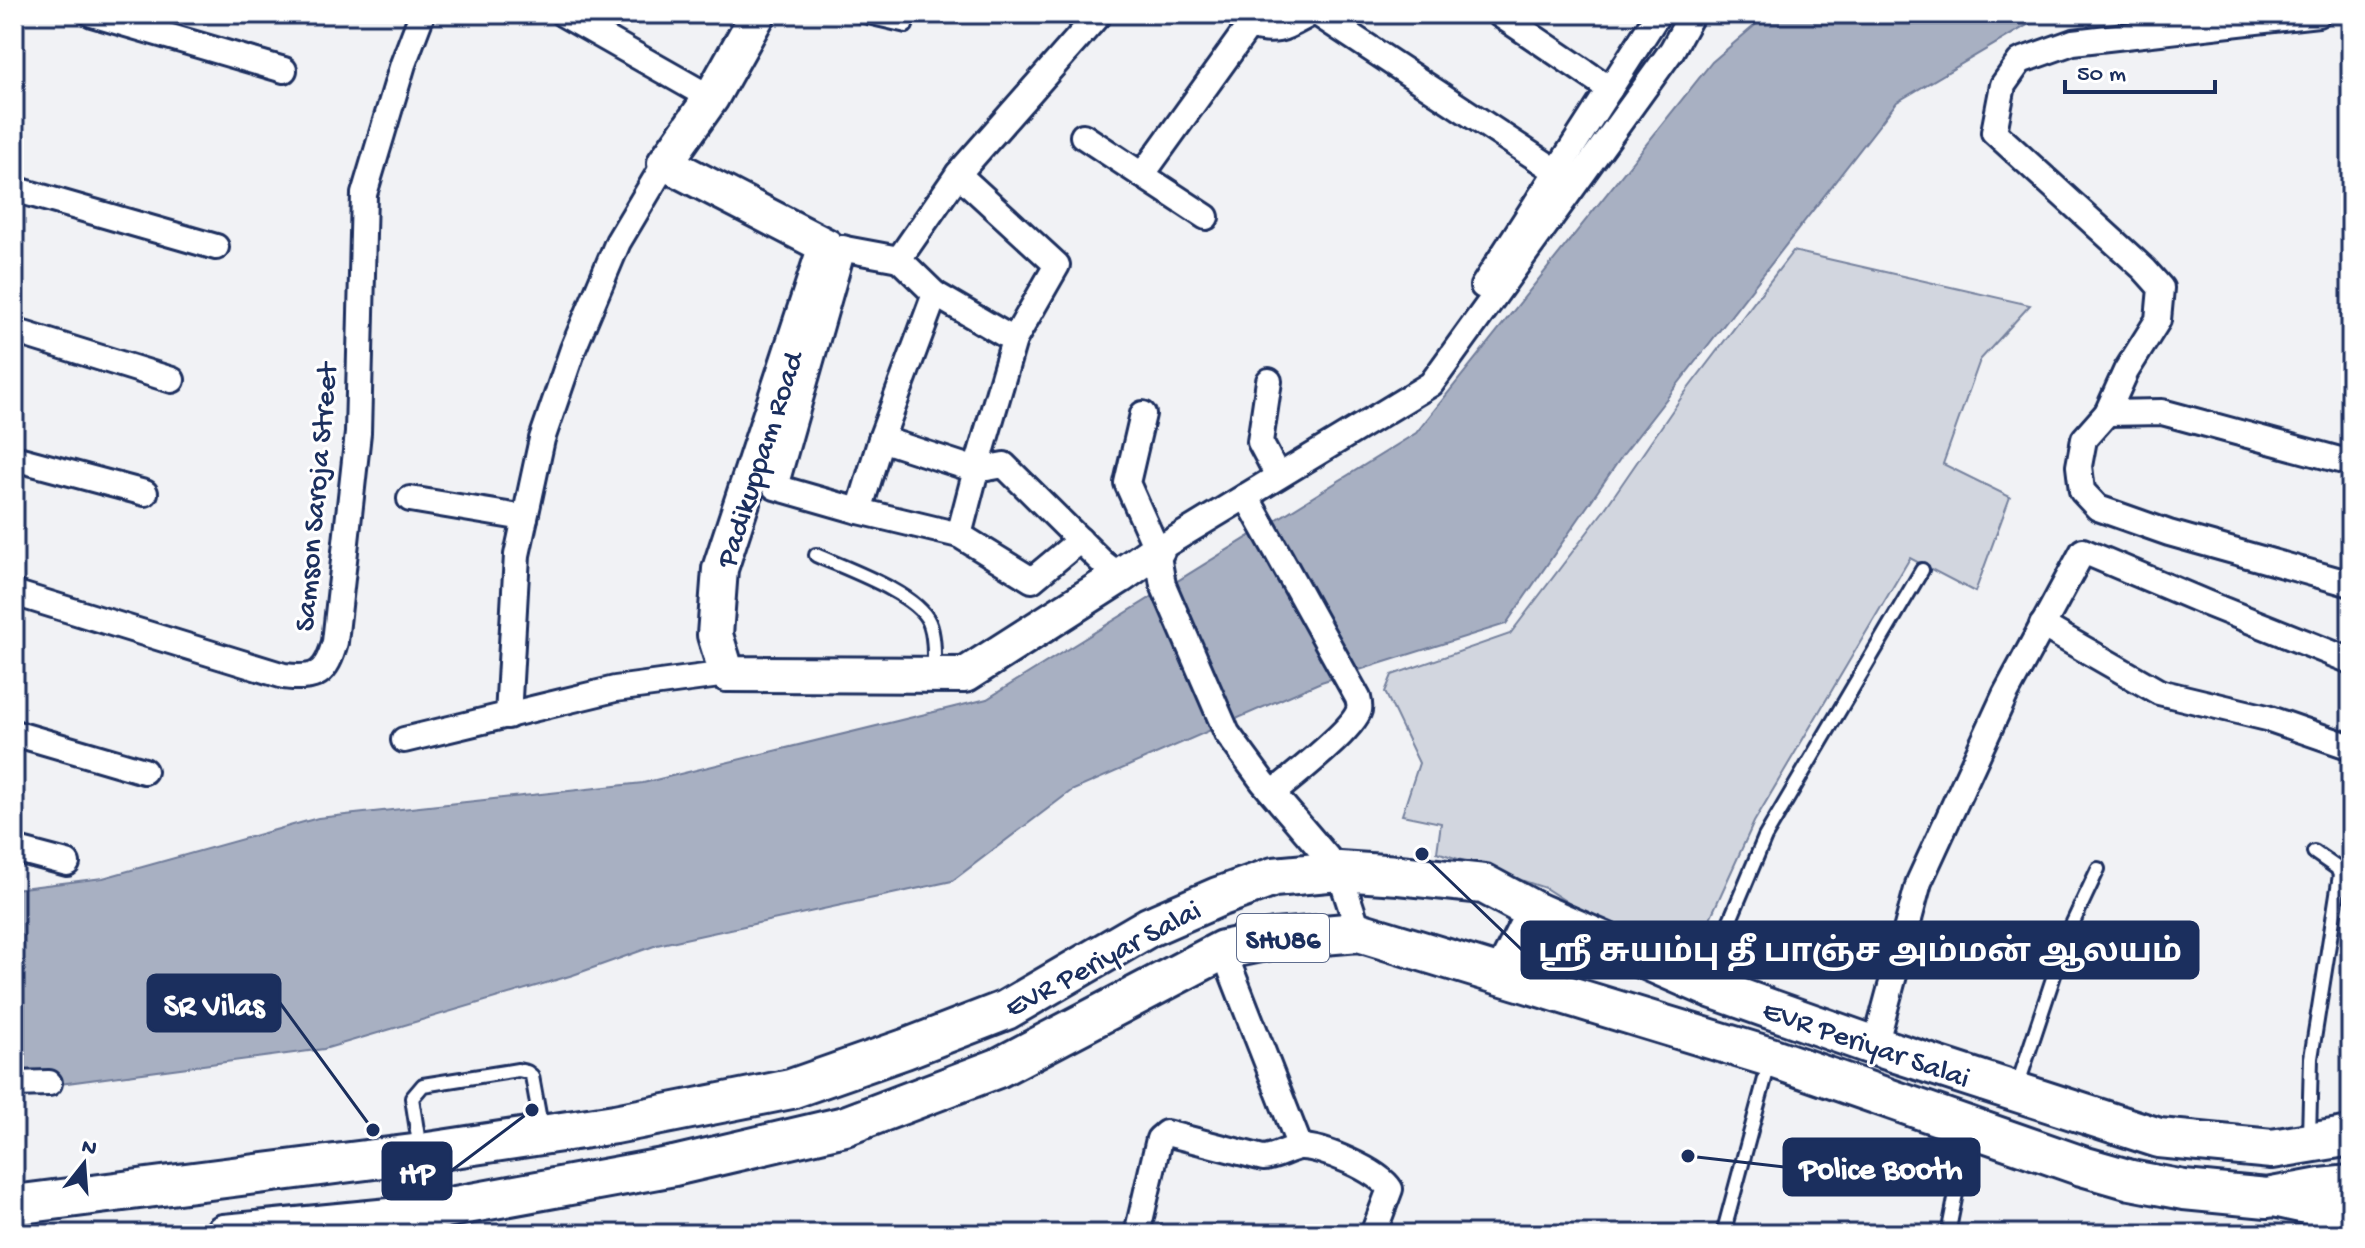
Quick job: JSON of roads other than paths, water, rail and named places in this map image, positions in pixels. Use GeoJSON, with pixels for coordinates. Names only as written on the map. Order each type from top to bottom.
{"type":"FeatureCollection","features":[{"type":"Feature","properties":{"kind":"main road","name":"EVR Periyar Salai"},"geometry":{"type":"LineString","coordinates":[[14,1205],[543,1135],[791,1089],[1006,1010],[1149,927],[1218,897],[1274,877],[1339,871],[1484,884],[1536,912],[1703,985],[1875,1046],[2159,1138],[2272,1149],[2351,1136]]}},
{"type":"Feature","properties":{"kind":"main road"},"geometry":{"type":"LineString","coordinates":[[1504,975],[1536,912]]}},
{"type":"Feature","properties":{"kind":"main road","name":"EVR Periyar Salai"},"geometry":{"type":"LineString","coordinates":[[246,1233],[390,1226],[845,1126],[998,1068],[1223,950],[1275,939],[1359,932],[1770,1057],[2131,1180],[2184,1190],[2267,1198],[2351,1185]]}},
{"type":"Feature","properties":{"kind":"street"},"geometry":{"type":"LineString","coordinates":[[92,14],[284,70]]}},
{"type":"Feature","properties":{"kind":"street","name":"Samson Saroja Street"},"geometry":{"type":"LineString","coordinates":[[14,593],[284,676],[304,678],[315,676],[324,669],[335,642],[358,433],[364,194],[403,64],[422,14]]}},
{"type":"Feature","properties":{"kind":"street"},"geometry":{"type":"LineString","coordinates":[[563,14],[711,98]]}},
{"type":"Feature","properties":{"kind":"street"},"geometry":{"type":"LineString","coordinates":[[508,716],[517,555],[542,439],[573,349],[618,242],[665,163],[711,98],[758,14]]}},
{"type":"Feature","properties":{"kind":"street"},"geometry":{"type":"LineString","coordinates":[[899,259],[958,174],[1099,14]]}},
{"type":"Feature","properties":{"kind":"street"},"geometry":{"type":"LineString","coordinates":[[1142,175],[1249,26],[1274,31],[1310,14]]}},
{"type":"Feature","properties":{"kind":"street"},"geometry":{"type":"LineString","coordinates":[[1318,14],[1556,171]]}},
{"type":"Feature","properties":{"kind":"street"},"geometry":{"type":"LineString","coordinates":[[1499,14],[1610,89]]}},
{"type":"Feature","properties":{"kind":"street"},"geometry":{"type":"LineString","coordinates":[[1431,384],[1480,292],[1658,14]]}},
{"type":"Feature","properties":{"kind":"street"},"geometry":{"type":"LineString","coordinates":[[404,740],[615,689],[727,674],[965,675],[1157,550],[1431,384],[1672,50],[1692,14]]}},
{"type":"Feature","properties":{"kind":"street"},"geometry":{"type":"LineString","coordinates":[[2318,14],[2073,42],[2020,61],[2003,85],[1994,132],[2161,288],[2158,320],[2126,371],[2107,413],[2084,439],[2079,466],[2082,491],[2098,508],[2169,533],[2351,584]]}},
{"type":"Feature","properties":{"kind":"street"},"geometry":{"type":"LineString","coordinates":[[1083,136],[1206,217]]}},
{"type":"Feature","properties":{"kind":"street"},"geometry":{"type":"LineString","coordinates":[[665,163],[835,247],[899,259],[935,294],[1014,340]]}},
{"type":"Feature","properties":{"kind":"street"},"geometry":{"type":"LineString","coordinates":[[958,174],[1057,265],[1014,340],[959,535]]}},
{"type":"Feature","properties":{"kind":"street"},"geometry":{"type":"LineString","coordinates":[[14,189],[216,247]]}},
{"type":"Feature","properties":{"kind":"street"},"geometry":{"type":"LineString","coordinates":[[835,247],[775,487],[959,535],[1032,580],[1080,540]]}},
{"type":"Feature","properties":{"kind":"street","name":"Padikuppam Road"},"geometry":{"type":"LineString","coordinates":[[727,674],[715,635],[720,569],[835,247]]}},
{"type":"Feature","properties":{"kind":"street"},"geometry":{"type":"LineString","coordinates":[[859,511],[881,439],[935,294]]}},
{"type":"Feature","properties":{"kind":"street"},"geometry":{"type":"LineString","coordinates":[[14,331],[172,380]]}},
{"type":"Feature","properties":{"kind":"street"},"geometry":{"type":"LineString","coordinates":[[1269,381],[1260,442],[1278,476]]}},
{"type":"Feature","properties":{"kind":"street"},"geometry":{"type":"LineString","coordinates":[[2107,413],[2162,412],[2351,463]]}},
{"type":"Feature","properties":{"kind":"street"},"geometry":{"type":"LineString","coordinates":[[1143,414],[1127,483],[1157,550],[1163,585],[1227,733],[1339,871],[1359,932]]}},
{"type":"Feature","properties":{"kind":"street"},"geometry":{"type":"LineString","coordinates":[[881,439],[976,470],[1004,465],[1120,576]]}},
{"type":"Feature","properties":{"kind":"street"},"geometry":{"type":"LineString","coordinates":[[14,458],[145,493]]}},
{"type":"Feature","properties":{"kind":"street"},"geometry":{"type":"LineString","coordinates":[[1246,496],[1358,698],[1355,717],[1317,757],[1273,793]]}},
{"type":"Feature","properties":{"kind":"street"},"geometry":{"type":"LineString","coordinates":[[410,499],[525,518]]}},
{"type":"Feature","properties":{"kind":"street"},"geometry":{"type":"LineString","coordinates":[[1875,1046],[1919,882],[2005,695],[2083,551],[2351,661]]}},
{"type":"Feature","properties":{"kind":"street"},"geometry":{"type":"LineString","coordinates":[[2042,625],[2159,692],[2267,718],[2351,747]]}},
{"type":"Feature","properties":{"kind":"street"},"geometry":{"type":"LineString","coordinates":[[14,733],[144,771]]}},
{"type":"Feature","properties":{"kind":"street"},"geometry":{"type":"LineString","coordinates":[[14,849],[67,863]]}},
{"type":"Feature","properties":{"kind":"street"},"geometry":{"type":"LineString","coordinates":[[1223,950],[1300,1147]]}},
{"type":"Feature","properties":{"kind":"street"},"geometry":{"type":"LineString","coordinates":[[14,1084],[49,1083]]}},
{"type":"Feature","properties":{"kind":"street"},"geometry":{"type":"LineString","coordinates":[[1137,1234],[1162,1135],[1170,1133],[1263,1158],[1300,1147],[1348,1160],[1388,1186],[1389,1194],[1373,1234]]}},
{"type":"Feature","properties":{"kind":"street"},"geometry":{"type":"LineString","coordinates":[[2267,1198],[2351,1216]]}},
{"type":"Feature","properties":{"kind":"lane"},"geometry":{"type":"LineString","coordinates":[[859,15],[906,26]]}},
{"type":"Feature","properties":{"kind":"lane"},"geometry":{"type":"LineString","coordinates":[[816,555],[905,595],[928,619],[934,675]]}},
{"type":"Feature","properties":{"kind":"lane"},"geometry":{"type":"LineString","coordinates":[[1703,985],[1765,837],[1922,570]]}},
{"type":"Feature","properties":{"kind":"lane"},"geometry":{"type":"LineString","coordinates":[[2309,1143],[2311,1058],[2340,875],[2337,868],[2314,852]]}},
{"type":"Feature","properties":{"kind":"lane"},"geometry":{"type":"LineString","coordinates":[[2015,1092],[2068,933],[2098,869]]}},
{"type":"Feature","properties":{"kind":"lane"},"geometry":{"type":"LineString","coordinates":[[1723,1234],[1770,1057]]}},
{"type":"Feature","properties":{"kind":"lane"},"geometry":{"type":"LineString","coordinates":[[421,1153],[412,1098],[415,1091],[423,1085],[518,1070],[532,1076],[543,1135]]}},
{"type":"Feature","properties":{"kind":"lane"},"geometry":{"type":"LineString","coordinates":[[1948,1234],[1969,1126]]}},
{"type":"Feature","properties":{"kind":"water"},"geometry":{"type":"Polygon","coordinates":[[[1768,14],[2046,14],[1897,102],[1622,456],[1506,624],[1321,682],[1071,791],[952,881],[657,945],[573,975],[324,1049],[14,1090],[14,889],[103,878],[318,818],[643,783],[987,699],[1416,433],[1712,62],[1768,14]]]}},
{"type":"Feature","properties":{"kind":"place","name":"ஶ்ரீ சுயம்பு தீ பாஞ்ச அம்மன் ஆலயம்"},"geometry":{"type":"Point","coordinates":[1422,854]}},
{"type":"Feature","properties":{"kind":"place","name":"HP"},"geometry":{"type":"Point","coordinates":[532,1110]}},
{"type":"Feature","properties":{"kind":"place","name":"SR Vilas"},"geometry":{"type":"Point","coordinates":[373,1130]}},
{"type":"Feature","properties":{"kind":"place","name":"Police Booth"},"geometry":{"type":"Point","coordinates":[1688,1156]}}]}
